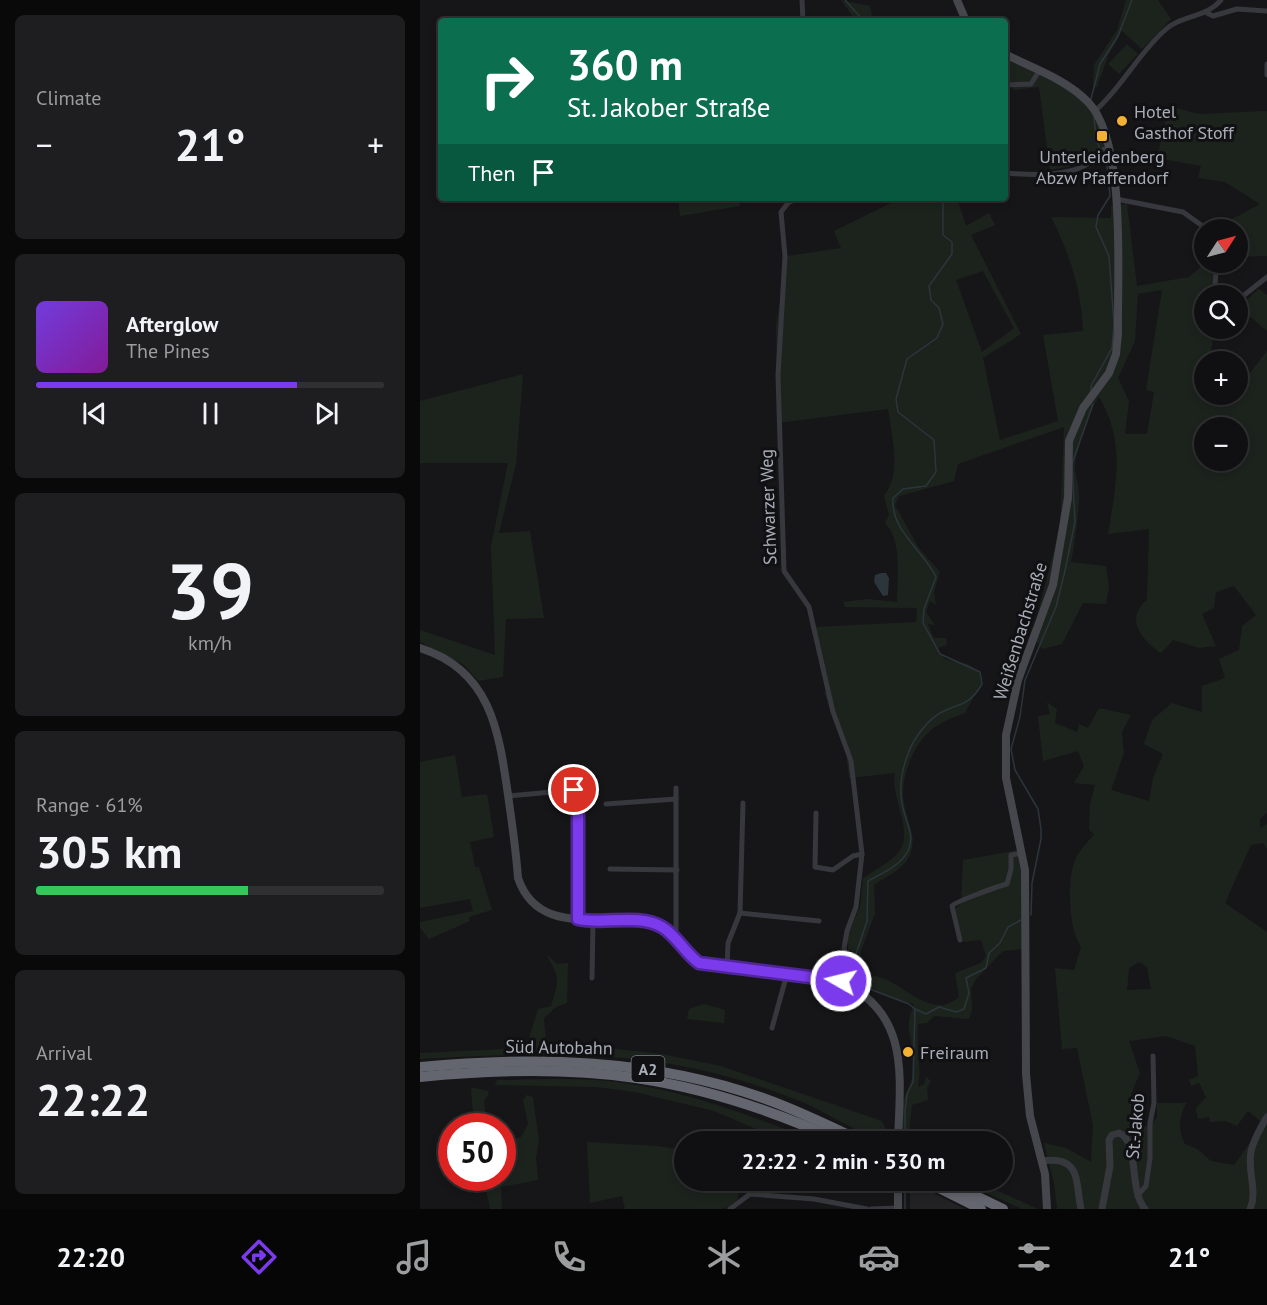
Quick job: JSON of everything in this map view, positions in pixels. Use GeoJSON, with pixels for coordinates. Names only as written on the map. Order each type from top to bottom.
{"type":"FeatureCollection","features":[{"type":"Feature","properties":{"kind":"highway","name":"Süd Autobahn"},"geometry":{"type":"LineString","coordinates":[[420,1067],[509,1062],[583,1062],[663,1071],[762,1098],[838,1131]]}},
{"type":"Feature","properties":{"kind":"highway","name":"Süd Autobahn"},"geometry":{"type":"LineString","coordinates":[[420,1077],[545,1070],[642,1077],[735,1098],[815,1131]]}},
{"type":"Feature","properties":{"kind":"highway"},"geometry":{"type":"LineString","coordinates":[[945,1191],[981,1209]]}},
{"type":"Feature","properties":{"kind":"highway"},"geometry":{"type":"LineString","coordinates":[[966,1191],[1003,1209]]}},
{"type":"Feature","properties":{"kind":"main road"},"geometry":{"type":"LineString","coordinates":[[957,0],[965,18]]}},
{"type":"Feature","properties":{"kind":"main road","name":"Weißenbachstraße"},"geometry":{"type":"LineString","coordinates":[[1008,56],[1073,88],[1095,111],[1104,127],[1104,149],[1116,199],[1119,333],[1116,354],[1109,373],[1083,408],[1073,428],[1067,456],[1068,498],[1053,585],[1018,680],[1006,735],[1006,778],[1022,853],[1025,885],[1025,1065],[1030,1116],[1042,1161],[1047,1209]]}},
{"type":"Feature","properties":{"kind":"main road"},"geometry":{"type":"LineString","coordinates":[[420,648],[457,667],[470,679],[488,704],[500,739],[518,878],[523,890],[540,908],[578,919],[652,923],[661,926],[686,953],[699,963],[841,981],[852,987],[879,1010],[890,1027],[898,1050],[902,1075],[899,1131]]}},
{"type":"Feature","properties":{"kind":"main road"},"geometry":{"type":"LineString","coordinates":[[898,1191],[898,1208]]}},
{"type":"Feature","properties":{"kind":"street"},"geometry":{"type":"LineString","coordinates":[[801,0],[803,18]]}},
{"type":"Feature","properties":{"kind":"street"},"geometry":{"type":"LineString","coordinates":[[1095,111],[1110,98],[1142,55],[1166,29],[1173,23],[1205,12],[1221,0]]}},
{"type":"Feature","properties":{"kind":"street"},"geometry":{"type":"LineString","coordinates":[[1205,12],[1213,16],[1237,9],[1267,11]]}},
{"type":"Feature","properties":{"kind":"street"},"geometry":{"type":"LineString","coordinates":[[1267,64],[1267,75]]}},
{"type":"Feature","properties":{"kind":"street"},"geometry":{"type":"LineString","coordinates":[[1008,85],[1031,84],[1039,71]]}},
{"type":"Feature","properties":{"kind":"street"},"geometry":{"type":"LineString","coordinates":[[1008,173],[1036,174],[1076,169],[1104,149]]}},
{"type":"Feature","properties":{"kind":"street"},"geometry":{"type":"LineString","coordinates":[[1116,199],[1183,212],[1194,220]]}},
{"type":"Feature","properties":{"kind":"street","name":"Schwarzer Weg"},"geometry":{"type":"LineString","coordinates":[[792,201],[780,212],[785,256],[778,375],[784,571],[809,607],[833,712],[851,761],[862,854],[856,907],[847,931],[844,948],[852,987]]}},
{"type":"Feature","properties":{"kind":"street"},"geometry":{"type":"LineString","coordinates":[[1248,292],[1267,277]]}},
{"type":"Feature","properties":{"kind":"street"},"geometry":{"type":"LineString","coordinates":[[676,788],[676,940]]}},
{"type":"Feature","properties":{"kind":"street"},"geometry":{"type":"LineString","coordinates":[[508,796],[574,790],[578,794],[578,919]]}},
{"type":"Feature","properties":{"kind":"street"},"geometry":{"type":"LineString","coordinates":[[606,804],[676,799]]}},
{"type":"Feature","properties":{"kind":"street"},"geometry":{"type":"LineString","coordinates":[[727,968],[728,943],[741,913],[743,802]]}},
{"type":"Feature","properties":{"kind":"street"},"geometry":{"type":"LineString","coordinates":[[816,813],[815,867],[833,870],[853,856],[862,854]]}},
{"type":"Feature","properties":{"kind":"street"},"geometry":{"type":"LineString","coordinates":[[960,940],[952,906],[955,902],[984,894],[1007,884],[1011,869],[1011,855],[1022,853]]}},
{"type":"Feature","properties":{"kind":"street"},"geometry":{"type":"LineString","coordinates":[[610,869],[677,870]]}},
{"type":"Feature","properties":{"kind":"street"},"geometry":{"type":"LineString","coordinates":[[741,913],[819,921]]}},
{"type":"Feature","properties":{"kind":"street"},"geometry":{"type":"LineString","coordinates":[[592,978],[593,921]]}},
{"type":"Feature","properties":{"kind":"street"},"geometry":{"type":"LineString","coordinates":[[772,1028],[787,974]]}},
{"type":"Feature","properties":{"kind":"street","name":"St.-Jakob"},"geometry":{"type":"LineString","coordinates":[[1137,1196],[1146,1186],[1150,1158],[1150,1123],[1154,1103],[1153,1056]]}},
{"type":"Feature","properties":{"kind":"street"},"geometry":{"type":"LineString","coordinates":[[1250,1209],[1253,1202],[1250,1177],[1251,1151],[1267,1117]]}},
{"type":"Feature","properties":{"kind":"street"},"geometry":{"type":"LineString","coordinates":[[1102,1209],[1110,1166],[1109,1140],[1112,1135],[1119,1132],[1126,1135],[1130,1142],[1137,1196],[1145,1209]]}},
{"type":"Feature","properties":{"kind":"street"},"geometry":{"type":"LineString","coordinates":[[1042,1161],[1058,1159],[1070,1165],[1075,1172],[1081,1209]]}},
{"type":"Feature","properties":{"kind":"street"},"geometry":{"type":"LineString","coordinates":[[730,1209],[750,1194],[814,1199],[869,1209],[898,1208]]}},
{"type":"Feature","properties":{"kind":"shaded area"},"geometry":{"type":"Polygon","coordinates":[[[841,0],[870,6],[872,18],[854,18],[841,0]]]}},
{"type":"Feature","properties":{"kind":"shaded area"},"geometry":{"type":"Polygon","coordinates":[[[1126,0],[1158,0],[1171,19],[1142,49],[1122,31],[1108,56],[1097,87],[1093,88],[1094,65],[1117,30],[1126,0]]]}},
{"type":"Feature","properties":{"kind":"shaded area"},"geometry":{"type":"Polygon","coordinates":[[[1127,44],[1138,54],[1119,74],[1108,64],[1127,44]]]}},
{"type":"Feature","properties":{"kind":"shaded area"},"geometry":{"type":"Polygon","coordinates":[[[1008,59],[1054,81],[1077,96],[1095,115],[1100,125],[1108,159],[1050,170],[1039,87],[1013,90],[1012,83],[1008,83],[1008,59]]]}},
{"type":"Feature","properties":{"kind":"shaded area"},"geometry":{"type":"Polygon","coordinates":[[[1169,106],[1199,114],[1267,111],[1267,256],[1248,257],[1248,219],[1233,219],[1260,204],[1225,182],[1198,178],[1201,166],[1157,158],[1169,106]]]}},
{"type":"Feature","properties":{"kind":"shaded area"},"geometry":{"type":"Polygon","coordinates":[[[678,201],[739,201],[740,206],[680,216],[678,201]]]}},
{"type":"Feature","properties":{"kind":"shaded area"},"geometry":{"type":"Polygon","coordinates":[[[891,201],[958,201],[966,226],[989,213],[995,225],[971,235],[1021,334],[983,358],[1000,440],[1058,421],[1043,335],[1083,331],[1080,302],[1073,272],[1051,217],[1111,218],[1111,206],[1127,204],[1137,286],[1189,277],[1194,273],[1215,273],[1214,285],[1194,285],[1194,339],[1213,339],[1211,351],[1194,351],[1194,405],[1248,405],[1248,375],[1267,351],[1267,812],[1260,819],[1260,828],[1267,824],[1267,849],[1263,843],[1251,845],[1225,903],[1267,932],[1267,1209],[1057,1209],[1054,1183],[1044,1143],[1066,1148],[1091,1162],[1093,1125],[1077,1048],[1062,1049],[1055,968],[1074,970],[1081,947],[1073,928],[1071,915],[1071,876],[1077,856],[1094,834],[1089,830],[1090,804],[1095,785],[1074,783],[1084,766],[1078,751],[1043,761],[1038,716],[1050,714],[1047,702],[1057,709],[1055,723],[1077,732],[1079,724],[1088,728],[1099,708],[1131,715],[1122,732],[1124,753],[1111,790],[1149,801],[1153,778],[1163,754],[1144,744],[1152,720],[1172,703],[1202,712],[1202,686],[1225,678],[1219,659],[1239,650],[1242,626],[1256,615],[1234,586],[1216,592],[1214,608],[1202,614],[1216,646],[1199,648],[1173,640],[1161,653],[1142,636],[1136,622],[1140,607],[1147,600],[1149,529],[1108,534],[1116,481],[1116,447],[1113,430],[1099,397],[1083,431],[1075,461],[1079,500],[1071,562],[1106,566],[1109,587],[1106,604],[1083,603],[1062,644],[1042,649],[1033,637],[1033,632],[1060,527],[1064,427],[958,464],[954,481],[899,496],[895,505],[918,547],[940,572],[934,592],[936,605],[930,601],[926,612],[935,625],[928,624],[934,638],[946,638],[947,645],[938,648],[944,659],[968,664],[979,671],[981,683],[965,713],[933,729],[917,747],[912,757],[903,788],[903,798],[913,840],[911,853],[904,864],[874,885],[875,913],[861,951],[861,970],[887,980],[922,1001],[941,1005],[950,1003],[959,997],[955,973],[981,963],[986,956],[981,940],[963,942],[955,909],[961,903],[963,860],[1019,850],[1024,876],[1022,949],[1003,951],[976,979],[971,989],[972,1010],[969,1019],[934,1016],[927,1023],[918,1024],[918,1087],[924,1084],[926,1077],[931,1081],[927,1088],[928,1100],[912,1105],[909,1131],[901,1131],[903,1104],[914,1072],[909,1022],[914,1004],[885,996],[853,978],[848,960],[848,935],[860,907],[863,878],[894,857],[901,848],[904,838],[894,783],[895,773],[849,778],[846,752],[824,692],[830,688],[816,627],[916,622],[917,608],[845,607],[843,602],[868,599],[897,602],[897,550],[891,531],[885,523],[889,515],[884,496],[893,476],[892,431],[888,409],[778,423],[776,326],[787,256],[841,248],[834,231],[891,201]],[[983,271],[956,280],[982,352],[1014,328],[983,271]],[[1162,290],[1138,294],[1135,341],[1118,378],[1129,401],[1125,434],[1147,434],[1154,392],[1146,390],[1162,290]],[[1139,962],[1129,968],[1127,990],[1151,989],[1147,967],[1139,962]],[[1166,1036],[1129,1041],[1140,1073],[1131,1094],[1137,1126],[1148,1126],[1157,1118],[1157,1103],[1186,1103],[1180,1123],[1185,1144],[1197,1149],[1211,1161],[1234,1165],[1252,1140],[1260,1121],[1248,1111],[1237,1126],[1225,1121],[1209,1122],[1210,1117],[1198,1119],[1196,1108],[1206,1097],[1199,1083],[1191,1086],[1189,1080],[1198,1076],[1195,1046],[1166,1036]]]}},
{"type":"Feature","properties":{"kind":"shaded area"},"geometry":{"type":"Polygon","coordinates":[[[1259,289],[1267,295],[1267,331],[1248,315],[1248,299],[1259,289]]]}},
{"type":"Feature","properties":{"kind":"shaded area"},"geometry":{"type":"Polygon","coordinates":[[[523,374],[516,464],[499,533],[530,531],[544,618],[506,619],[503,677],[478,681],[464,665],[420,642],[420,630],[495,655],[491,546],[508,463],[420,463],[420,401],[523,374]]]}},
{"type":"Feature","properties":{"kind":"shaded area"},"geometry":{"type":"Polygon","coordinates":[[[886,573],[889,578],[888,595],[883,596],[874,582],[875,575],[886,573]]]}},
{"type":"Feature","properties":{"kind":"shaded area"},"geometry":{"type":"Polygon","coordinates":[[[455,755],[462,797],[487,794],[494,837],[470,842],[475,867],[479,867],[492,910],[469,917],[470,921],[429,939],[420,928],[420,922],[473,911],[470,899],[420,908],[420,762],[455,755]]]}},
{"type":"Feature","properties":{"kind":"shaded area"},"geometry":{"type":"Polygon","coordinates":[[[546,954],[557,964],[568,963],[567,1003],[556,1007],[544,1018],[546,1041],[662,1054],[721,1066],[882,1121],[886,1131],[860,1131],[805,1103],[770,1090],[709,1072],[668,1064],[627,1058],[545,1055],[420,1059],[420,1053],[526,1048],[538,1009],[551,1006],[557,980],[546,954]]]}},
{"type":"Feature","properties":{"kind":"shaded area"},"geometry":{"type":"Polygon","coordinates":[[[704,1004],[725,1010],[724,1023],[687,1019],[689,1009],[704,1004]]]}},
{"type":"Feature","properties":{"kind":"shaded area"},"geometry":{"type":"Polygon","coordinates":[[[558,1079],[623,1083],[707,1102],[789,1131],[761,1131],[714,1111],[635,1092],[596,1087],[495,1085],[497,1080],[558,1079]]]}},
{"type":"Feature","properties":{"kind":"shaded area"},"geometry":{"type":"Polygon","coordinates":[[[471,1087],[488,1091],[489,1094],[484,1101],[485,1113],[473,1113],[471,1087]]]}},
{"type":"Feature","properties":{"kind":"shaded area"},"geometry":{"type":"Polygon","coordinates":[[[527,1095],[533,1097],[539,1141],[536,1158],[538,1180],[516,1184],[516,1138],[521,1137],[528,1124],[523,1100],[527,1095]]]}},
{"type":"Feature","properties":{"kind":"shaded area"},"geometry":{"type":"Polygon","coordinates":[[[587,1142],[674,1149],[674,1191],[738,1191],[738,1199],[729,1207],[721,1209],[625,1209],[622,1196],[590,1203],[587,1142]]]}},
{"type":"Feature","properties":{"kind":"shaded area"},"geometry":{"type":"Polygon","coordinates":[[[487,1191],[501,1191],[502,1209],[490,1209],[487,1191]]]}},
{"type":"Feature","properties":{"kind":"shaded area"},"geometry":{"type":"Polygon","coordinates":[[[910,1191],[929,1191],[965,1209],[910,1209],[910,1191]]]}},
{"type":"Feature","properties":{"kind":"shaded area"},"geometry":{"type":"Polygon","coordinates":[[[982,1191],[998,1191],[1038,1209],[1022,1209],[982,1191]]]}},
{"type":"Feature","properties":{"kind":"waterway"},"geometry":{"type":"LineString","coordinates":[[845,0],[861,18]]}},
{"type":"Feature","properties":{"kind":"waterway"},"geometry":{"type":"LineString","coordinates":[[1091,99],[1100,64],[1118,36],[1132,0]]}},
{"type":"Feature","properties":{"kind":"waterway"},"geometry":{"type":"LineString","coordinates":[[1094,117],[1100,150]]}},
{"type":"Feature","properties":{"kind":"waterway"},"geometry":{"type":"LineString","coordinates":[[1091,391],[1091,386],[1112,348],[1114,324],[1109,256],[1096,227],[1098,215],[1110,196],[1107,166],[1102,154]]}},
{"type":"Feature","properties":{"kind":"waterway"},"geometry":{"type":"LineString","coordinates":[[905,1131],[907,1094],[913,1082],[915,1009],[909,1004],[867,988],[852,966],[867,921],[868,881],[900,861],[910,845],[910,833],[901,797],[903,772],[910,748],[931,719],[969,700],[982,684],[980,672],[940,654],[923,623],[924,609],[936,577],[931,567],[902,530],[893,510],[893,498],[903,489],[926,486],[936,472],[934,440],[898,412],[896,399],[907,359],[937,338],[943,324],[939,308],[931,300],[929,286],[952,254],[952,242],[943,235],[943,201]]}},
{"type":"Feature","properties":{"kind":"waterway"},"geometry":{"type":"LineString","coordinates":[[1031,915],[1032,883],[1041,829],[1038,809],[1015,770],[1011,749],[1020,717],[1025,680],[1056,607],[1064,575],[1075,522],[1072,464],[1093,404]]}},
{"type":"Feature","properties":{"kind":"waterway"},"geometry":{"type":"LineString","coordinates":[[915,1009],[926,1014],[939,1007],[956,1012],[964,1009],[969,993],[966,978],[986,968],[989,953],[1000,943],[1008,927],[1021,920]]}},
{"type":"Feature","properties":{"kind":"waterway"},"geometry":{"type":"LineString","coordinates":[[905,1191],[905,1209]]}},
{"type":"Feature","properties":{"kind":"place","name":"Hotel Gasthof Stoff"},"geometry":{"type":"Point","coordinates":[1122,121]}},
{"type":"Feature","properties":{"kind":"place","name":"Unterleidenberg Abzw Pfaffendorf"},"geometry":{"type":"Point","coordinates":[1102,136]}},
{"type":"Feature","properties":{"kind":"place","name":"Freiraum"},"geometry":{"type":"Point","coordinates":[908,1052]}},
{"type":"Feature","properties":{"kind":"route"},"geometry":{"type":"LineString","coordinates":[[574,790],[578,794],[580,861],[578,919],[583,921],[642,921],[661,926],[686,953],[699,963],[841,981]]}}]}
